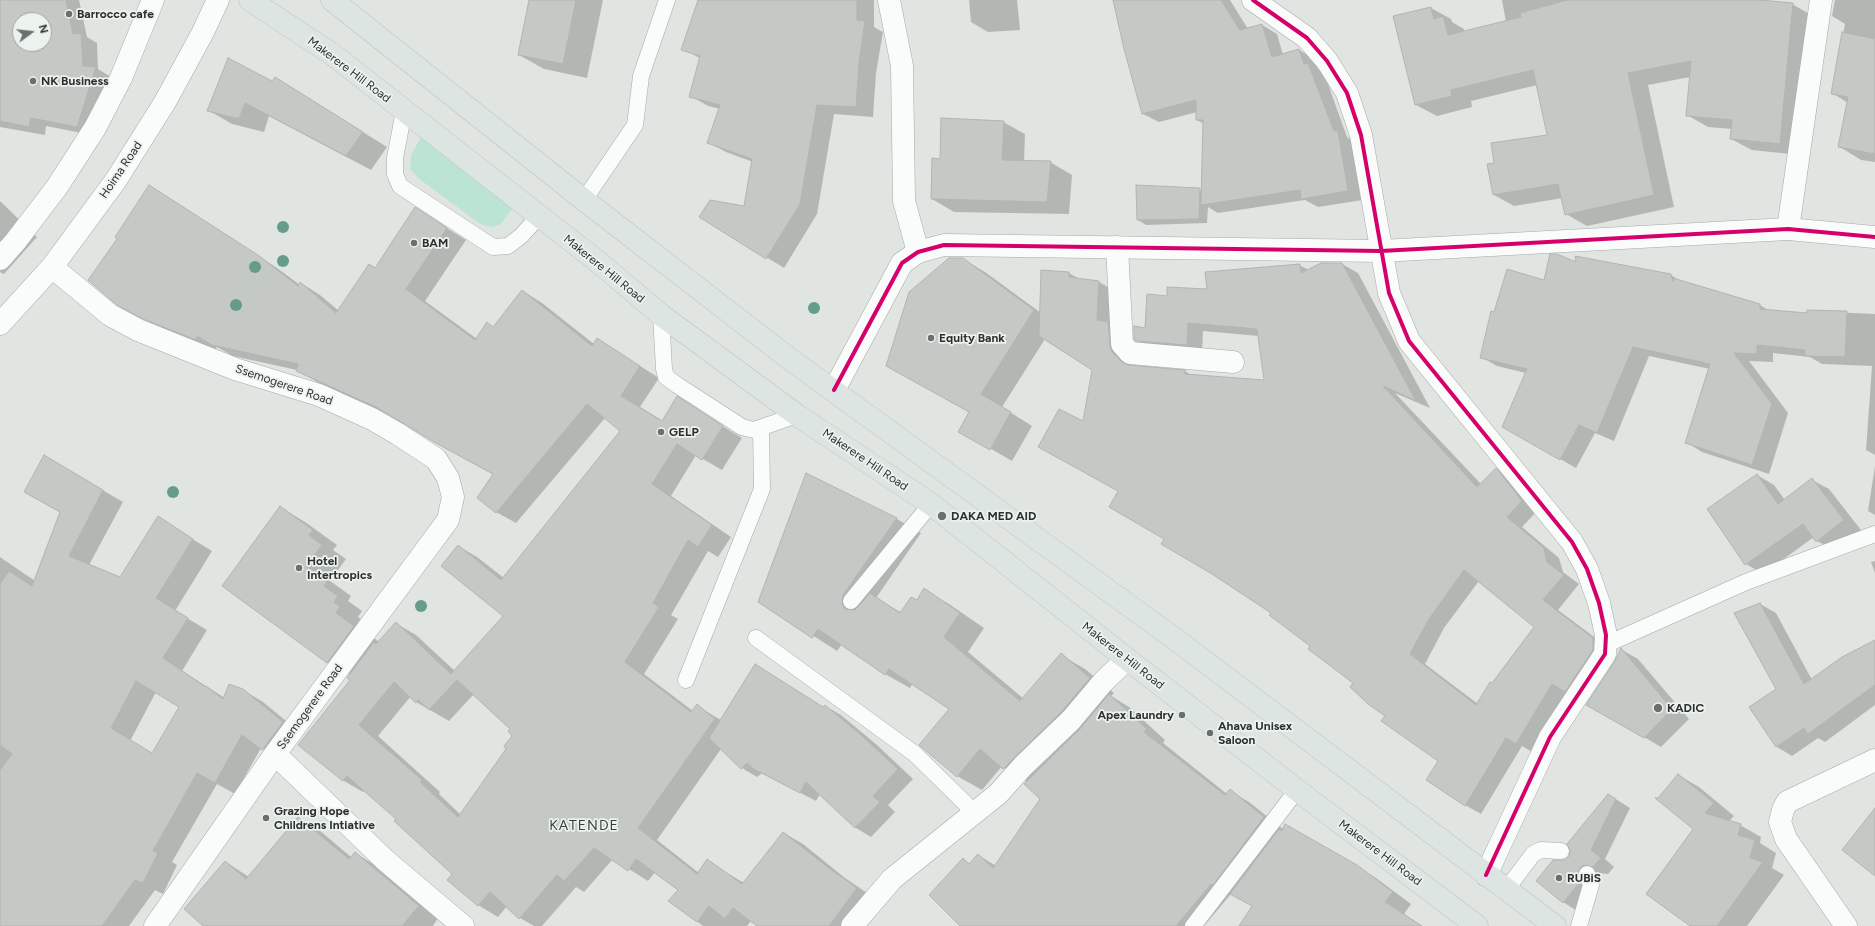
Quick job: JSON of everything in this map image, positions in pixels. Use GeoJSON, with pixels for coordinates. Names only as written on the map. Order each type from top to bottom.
{"type":"FeatureCollection","features":[{"type":"Feature","properties":{"kind":"main road","name":"Makerere Hill Road"},"geometry":{"type":"LineString","coordinates":[[250,0],[332,54],[539,216],[661,315],[797,415],[931,504],[1127,659],[1477,926]]}},
{"type":"Feature","properties":{"kind":"main road"},"geometry":{"type":"LineString","coordinates":[[332,0],[584,200],[791,360],[1175,639],[1555,926]]}},
{"type":"Feature","properties":{"kind":"street"},"geometry":{"type":"LineString","coordinates":[[0,259],[15,242],[57,187],[95,128],[121,78],[153,0]]}},
{"type":"Feature","properties":{"kind":"street","name":"Hoima Road"},"geometry":{"type":"LineString","coordinates":[[0,324],[52,267],[116,180],[165,102],[202,34],[218,0]]}},
{"type":"Feature","properties":{"kind":"street"},"geometry":{"type":"LineString","coordinates":[[889,0],[902,66],[904,201],[918,252]]}},
{"type":"Feature","properties":{"kind":"street"},"geometry":{"type":"LineString","coordinates":[[1253,0],[1307,38],[1327,61],[1347,93],[1362,135],[1389,293],[1409,341],[1572,542],[1587,569],[1599,602],[1606,635],[1605,654],[1550,737],[1486,875]]}},
{"type":"Feature","properties":{"kind":"street"},"geometry":{"type":"LineString","coordinates":[[1788,229],[1821,0]]}},
{"type":"Feature","properties":{"kind":"street"},"geometry":{"type":"LineString","coordinates":[[834,390],[902,263],[918,252],[944,245],[1381,250],[1788,229],[1875,237]]}},
{"type":"Feature","properties":{"kind":"street"},"geometry":{"type":"LineString","coordinates":[[1117,247],[1122,344],[1130,353],[1232,362]]}},
{"type":"Feature","properties":{"kind":"street","name":"Ssemogerere Road"},"geometry":{"type":"LineString","coordinates":[[52,267],[110,315],[138,330],[235,369],[319,395],[372,419],[436,459],[448,478],[453,497],[448,520],[275,754],[155,926]]}},
{"type":"Feature","properties":{"kind":"street"},"geometry":{"type":"LineString","coordinates":[[852,926],[892,879],[998,794],[1023,766],[1071,720],[1103,682],[1127,659]]}},
{"type":"Feature","properties":{"kind":"street"},"geometry":{"type":"LineString","coordinates":[[275,754],[385,860],[464,926]]}},
{"type":"Feature","properties":{"kind":"street"},"geometry":{"type":"LineString","coordinates":[[1846,926],[1786,839],[1780,822],[1787,802],[1875,760]]}},
{"type":"Feature","properties":{"kind":"lane"},"geometry":{"type":"LineString","coordinates":[[584,200],[635,125],[641,76],[667,0]]}},
{"type":"Feature","properties":{"kind":"lane"},"geometry":{"type":"LineString","coordinates":[[404,111],[395,158],[395,174],[400,186],[493,247],[508,246],[521,236],[539,216]]}},
{"type":"Feature","properties":{"kind":"lane"},"geometry":{"type":"LineString","coordinates":[[661,315],[664,369],[666,377],[742,426],[754,430],[761,429],[797,415]]}},
{"type":"Feature","properties":{"kind":"lane"},"geometry":{"type":"LineString","coordinates":[[686,680],[762,489],[761,429]]}},
{"type":"Feature","properties":{"kind":"lane"},"geometry":{"type":"LineString","coordinates":[[852,601],[931,504]]}},
{"type":"Feature","properties":{"kind":"lane"},"geometry":{"type":"LineString","coordinates":[[1605,645],[1746,582],[1875,534]]}},
{"type":"Feature","properties":{"kind":"lane"},"geometry":{"type":"LineString","coordinates":[[756,638],[915,754],[975,813]]}},
{"type":"Feature","properties":{"kind":"lane"},"geometry":{"type":"LineString","coordinates":[[1193,926],[1297,790]]}},
{"type":"Feature","properties":{"kind":"lane"},"geometry":{"type":"LineString","coordinates":[[1506,890],[1533,854],[1541,850],[1561,851]]}},
{"type":"Feature","properties":{"kind":"lane"},"geometry":{"type":"LineString","coordinates":[[1579,926],[1591,885],[1587,874]]}},
{"type":"Feature","properties":{"kind":"green space"},"geometry":{"type":"Polygon","coordinates":[[[421,137],[517,202],[501,224],[491,227],[480,224],[418,178],[410,169],[411,155],[421,137]]]}},
{"type":"Feature","properties":{"kind":"building"},"geometry":{"type":"Polygon","coordinates":[[[0,0],[66,0],[73,34],[81,33],[83,66],[96,67],[77,127],[31,118],[29,127],[0,121],[0,0]]]}},
{"type":"Feature","properties":{"kind":"building"},"geometry":{"type":"Polygon","coordinates":[[[529,0],[576,0],[563,64],[518,55],[529,0]]]}},
{"type":"Feature","properties":{"kind":"building"},"geometry":{"type":"Polygon","coordinates":[[[698,0],[857,0],[857,20],[865,21],[859,63],[856,107],[817,105],[800,204],[766,259],[699,217],[710,200],[744,206],[752,159],[707,143],[720,105],[689,97],[700,56],[681,50],[698,0]]]}},
{"type":"Feature","properties":{"kind":"building"},"geometry":{"type":"Polygon","coordinates":[[[1113,0],[1221,0],[1240,30],[1262,24],[1272,57],[1299,49],[1304,64],[1308,63],[1334,131],[1338,131],[1348,191],[1301,199],[1300,190],[1201,205],[1203,120],[1196,120],[1196,100],[1142,114],[1124,49],[1113,0]]]}},
{"type":"Feature","properties":{"kind":"building"},"geometry":{"type":"Polygon","coordinates":[[[1567,0],[1760,0],[1793,3],[1780,144],[1730,139],[1732,120],[1686,116],[1691,61],[1628,73],[1654,195],[1565,215],[1558,184],[1493,195],[1487,164],[1494,163],[1491,143],[1547,135],[1533,70],[1451,90],[1452,96],[1415,105],[1393,16],[1431,7],[1434,19],[1443,16],[1448,35],[1521,17],[1520,13],[1567,0]]]}},
{"type":"Feature","properties":{"kind":"building"},"geometry":{"type":"Polygon","coordinates":[[[1842,32],[1875,39],[1875,154],[1838,147],[1848,97],[1831,94],[1842,32]]]}},
{"type":"Feature","properties":{"kind":"building"},"geometry":{"type":"Polygon","coordinates":[[[228,58],[272,81],[275,77],[363,132],[346,156],[245,103],[239,119],[207,111],[228,58]]]}},
{"type":"Feature","properties":{"kind":"building"},"geometry":{"type":"Polygon","coordinates":[[[941,118],[1004,121],[1002,160],[1051,161],[1047,202],[931,199],[932,158],[940,159],[941,118]]]}},
{"type":"Feature","properties":{"kind":"building"},"geometry":{"type":"Polygon","coordinates":[[[149,185],[258,255],[298,286],[300,282],[336,313],[369,264],[375,268],[415,207],[447,228],[406,289],[475,340],[487,322],[493,327],[522,290],[592,346],[597,338],[640,366],[621,396],[662,421],[677,396],[723,426],[702,460],[677,444],[652,484],[712,525],[698,547],[688,540],[653,603],[659,607],[625,662],[691,712],[697,704],[715,719],[638,828],[697,874],[707,859],[742,884],[783,832],[857,888],[829,926],[757,926],[733,908],[725,919],[709,906],[697,922],[668,901],[678,890],[636,859],[628,871],[594,848],[564,881],[557,875],[519,919],[490,892],[478,906],[447,880],[452,874],[394,821],[396,819],[347,776],[343,781],[298,745],[350,680],[347,678],[374,642],[376,644],[396,622],[451,674],[503,616],[441,566],[458,545],[501,580],[620,431],[587,404],[496,513],[477,498],[493,474],[434,442],[378,408],[296,371],[298,364],[212,345],[197,336],[196,340],[143,319],[117,305],[88,280],[117,239],[115,237],[149,185]],[[457,680],[429,710],[418,700],[416,703],[394,682],[359,725],[422,780],[420,782],[458,817],[506,749],[504,746],[512,736],[508,731],[510,729],[457,680]]]}},
{"type":"Feature","properties":{"kind":"building"},"geometry":{"type":"Polygon","coordinates":[[[1136,185],[1200,188],[1199,219],[1137,220],[1136,185]]]}},
{"type":"Feature","properties":{"kind":"building"},"geometry":{"type":"Polygon","coordinates":[[[1550,254],[1557,254],[1576,262],[1575,256],[1671,274],[1673,282],[1673,278],[1760,304],[1760,309],[1807,313],[1807,310],[1847,311],[1845,357],[1805,356],[1805,350],[1757,345],[1757,354],[1734,353],[1772,404],[1752,465],[1685,443],[1710,364],[1633,347],[1597,433],[1579,425],[1560,460],[1502,427],[1527,369],[1480,358],[1491,311],[1494,312],[1507,269],[1544,280],[1550,254]]]}},
{"type":"Feature","properties":{"kind":"building"},"geometry":{"type":"Polygon","coordinates":[[[949,258],[963,258],[1034,310],[981,394],[1011,412],[990,450],[958,432],[969,412],[886,366],[909,292],[949,258]]]}},
{"type":"Feature","properties":{"kind":"building"},"geometry":{"type":"Polygon","coordinates":[[[1321,263],[1342,263],[1416,401],[1383,386],[1477,487],[1496,468],[1498,470],[1522,501],[1507,517],[1544,548],[1547,562],[1564,575],[1543,600],[1593,638],[1593,650],[1565,692],[1552,684],[1516,744],[1506,738],[1465,806],[1426,780],[1438,761],[1381,721],[1385,716],[1368,704],[1350,687],[1353,683],[1308,649],[1310,646],[1269,615],[1271,613],[1212,574],[1161,544],[1164,539],[1109,507],[1118,491],[1038,447],[1059,409],[1083,421],[1092,370],[1039,336],[1041,270],[1069,272],[1069,277],[1099,281],[1097,320],[1108,322],[1112,352],[1121,361],[1128,365],[1185,370],[1185,374],[1264,380],[1257,329],[1188,323],[1187,345],[1136,341],[1134,339],[1134,326],[1145,328],[1147,294],[1167,296],[1167,287],[1207,289],[1205,272],[1300,264],[1301,273],[1321,263]],[[1464,570],[1429,619],[1410,654],[1476,705],[1490,682],[1492,683],[1534,627],[1464,570]]]}},
{"type":"Feature","properties":{"kind":"building"},"geometry":{"type":"Polygon","coordinates":[[[44,455],[103,490],[69,556],[120,577],[158,516],[193,539],[156,598],[188,618],[163,658],[223,699],[229,684],[243,689],[283,722],[262,750],[242,735],[215,783],[197,773],[153,851],[158,853],[143,883],[135,880],[102,926],[0,926],[0,770],[12,754],[0,745],[0,584],[9,571],[32,586],[60,512],[24,492],[44,455]],[[136,681],[111,728],[152,753],[179,707],[136,681]]]}},
{"type":"Feature","properties":{"kind":"building"},"geometry":{"type":"Polygon","coordinates":[[[806,473],[897,518],[843,595],[842,604],[845,609],[855,610],[870,593],[900,613],[911,597],[917,600],[924,588],[960,613],[944,637],[1020,701],[1061,653],[1090,678],[1062,711],[1003,769],[980,749],[957,777],[919,745],[949,709],[889,669],[885,675],[818,629],[812,638],[758,602],[806,473]]]}},
{"type":"Feature","properties":{"kind":"building"},"geometry":{"type":"Polygon","coordinates":[[[1757,474],[1778,504],[1812,478],[1844,520],[1816,542],[1803,524],[1745,565],[1707,509],[1757,474]]]}},
{"type":"Feature","properties":{"kind":"building"},"geometry":{"type":"Polygon","coordinates":[[[280,506],[313,530],[309,535],[322,545],[306,566],[327,582],[324,586],[338,596],[334,602],[340,607],[336,613],[354,626],[327,663],[222,586],[280,506]]]}},
{"type":"Feature","properties":{"kind":"building"},"geometry":{"type":"Polygon","coordinates":[[[1760,603],[1804,684],[1842,657],[1875,640],[1875,685],[1808,734],[1804,728],[1776,747],[1749,707],[1776,689],[1734,613],[1760,603]]]}},
{"type":"Feature","properties":{"kind":"building"},"geometry":{"type":"Polygon","coordinates":[[[1621,648],[1672,709],[1644,738],[1586,705],[1615,661],[1621,648]]]}},
{"type":"Feature","properties":{"kind":"building"},"geometry":{"type":"Polygon","coordinates":[[[755,664],[823,707],[825,705],[898,769],[873,796],[880,802],[855,828],[806,782],[800,793],[754,769],[747,763],[741,769],[709,738],[755,664]]]}},
{"type":"Feature","properties":{"kind":"building"},"geometry":{"type":"Polygon","coordinates":[[[1109,694],[1147,729],[1144,732],[1225,795],[1230,789],[1264,817],[1213,885],[1211,884],[1176,926],[960,926],[929,895],[963,858],[969,864],[978,854],[993,868],[1040,799],[1024,784],[1080,729],[1109,694]]]}},
{"type":"Feature","properties":{"kind":"building"},"geometry":{"type":"Polygon","coordinates":[[[1678,774],[1714,803],[1705,813],[1741,824],[1738,835],[1755,840],[1750,858],[1763,862],[1717,926],[1690,926],[1646,894],[1693,829],[1655,798],[1658,798],[1678,774]]]}},
{"type":"Feature","properties":{"kind":"building"},"geometry":{"type":"Polygon","coordinates":[[[1608,794],[1616,799],[1591,850],[1601,858],[1593,867],[1584,865],[1580,868],[1578,873],[1580,882],[1563,903],[1536,881],[1553,860],[1565,860],[1569,856],[1570,851],[1567,844],[1608,794]]]}},
{"type":"Feature","properties":{"kind":"building"},"geometry":{"type":"Polygon","coordinates":[[[1875,808],[1875,876],[1842,850],[1875,808]]]}},
{"type":"Feature","properties":{"kind":"building"},"geometry":{"type":"Polygon","coordinates":[[[298,817],[349,859],[355,852],[419,906],[402,926],[203,926],[184,909],[225,861],[246,879],[298,817]]]}},
{"type":"Feature","properties":{"kind":"building"},"geometry":{"type":"Polygon","coordinates":[[[1285,824],[1357,865],[1393,892],[1385,902],[1422,926],[1239,926],[1252,906],[1230,894],[1279,829],[1282,831],[1285,824]]]}},
{"type":"Feature","properties":{"kind":"cycle path"},"geometry":{"type":"LineString","coordinates":[[1253,0],[1307,38],[1327,61],[1347,93],[1361,135],[1389,293],[1409,341],[1572,542],[1587,569],[1599,603],[1606,635],[1605,654],[1550,737],[1486,875]]}},
{"type":"Feature","properties":{"kind":"cycle path"},"geometry":{"type":"LineString","coordinates":[[834,390],[902,263],[918,252],[944,245],[1381,251],[1788,229],[1875,237]]}},
{"type":"Feature","properties":{"kind":"place","name":"Barrocco cafe"},"geometry":{"type":"Point","coordinates":[69,14]}},
{"type":"Feature","properties":{"kind":"place","name":"NK Business"},"geometry":{"type":"Point","coordinates":[33,81]}},
{"type":"Feature","properties":{"kind":"place","name":"BAM"},"geometry":{"type":"Point","coordinates":[414,243]}},
{"type":"Feature","properties":{"kind":"place","name":"Equity Bank"},"geometry":{"type":"Point","coordinates":[931,338]}},
{"type":"Feature","properties":{"kind":"place","name":"GELP"},"geometry":{"type":"Point","coordinates":[661,432]}},
{"type":"Feature","properties":{"kind":"place","name":"DAKA MED AID"},"geometry":{"type":"Point","coordinates":[942,516]}},
{"type":"Feature","properties":{"kind":"place","name":"Hotel Intertropics"},"geometry":{"type":"Point","coordinates":[299,568]}},
{"type":"Feature","properties":{"kind":"place","name":"KADIC"},"geometry":{"type":"Point","coordinates":[1658,708]}},
{"type":"Feature","properties":{"kind":"place","name":"Apex Laundry"},"geometry":{"type":"Point","coordinates":[1182,715]}},
{"type":"Feature","properties":{"kind":"place","name":"Ahava Unisex Saloon"},"geometry":{"type":"Point","coordinates":[1210,733]}},
{"type":"Feature","properties":{"kind":"place","name":"Grazing Hope Childrens Intiative"},"geometry":{"type":"Point","coordinates":[266,818]}},
{"type":"Feature","properties":{"kind":"place","name":"RUBiS"},"geometry":{"type":"Point","coordinates":[1559,878]}},
{"type":"Feature","properties":{"kind":"district","name":"KATENDE"},"geometry":{"type":"Point","coordinates":[584,826]}}]}
